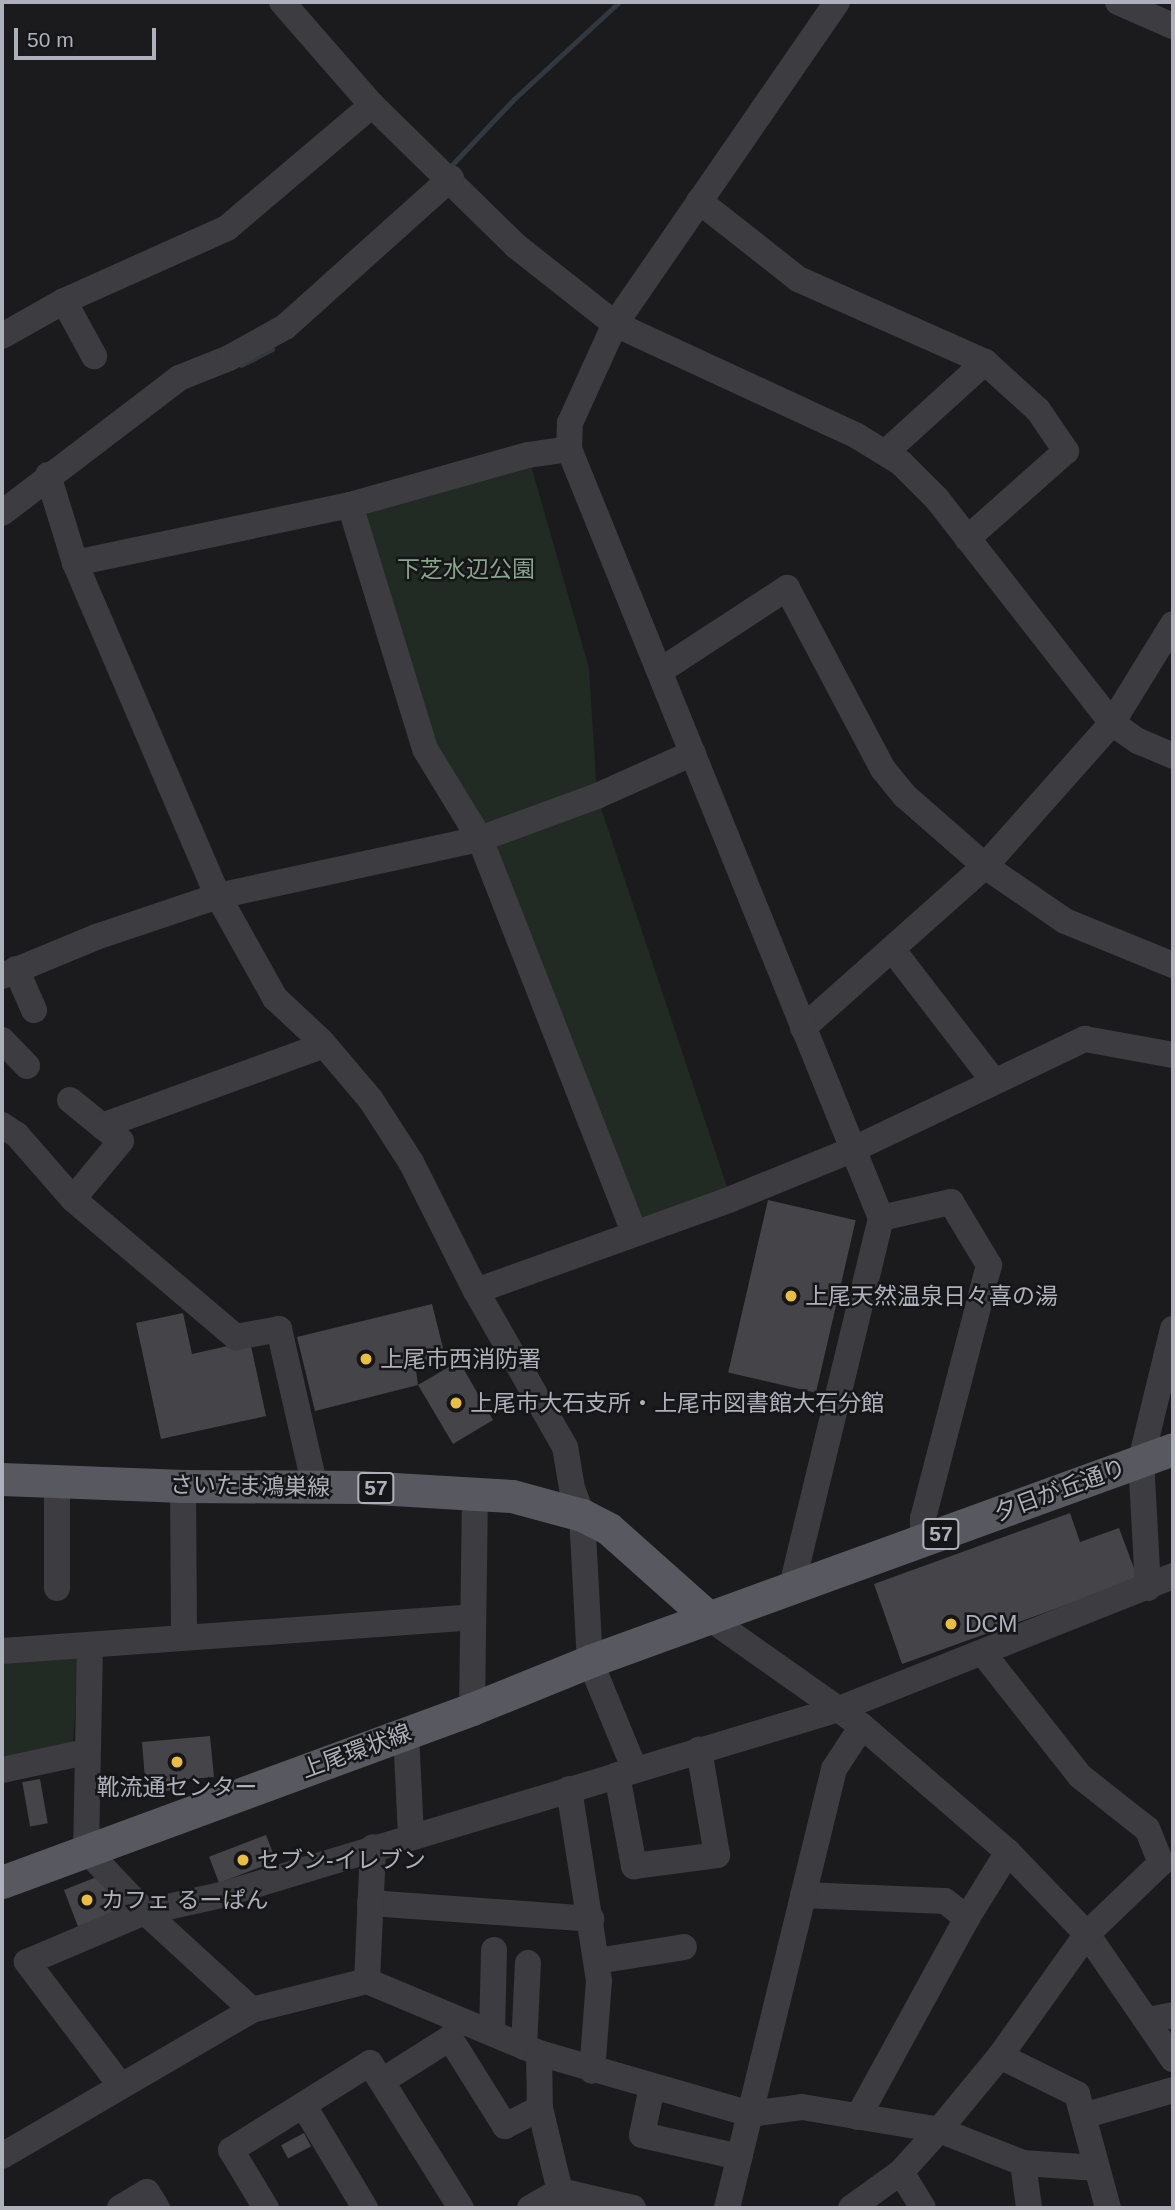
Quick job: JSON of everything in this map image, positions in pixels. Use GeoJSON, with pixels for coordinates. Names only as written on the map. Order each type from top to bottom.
{"type":"FeatureCollection","features":[{"type":"Feature","properties":{"kind":"main road","name":"夕日が丘通り"},"geometry":{"type":"LineString","coordinates":[[709,1618],[1173,1449]]}},
{"type":"Feature","properties":{"kind":"main road","name":"さいたま鴻巣線"},"geometry":{"type":"LineString","coordinates":[[2,1479],[475,1492],[512,1496],[582,1514],[609,1529],[709,1618]]}},
{"type":"Feature","properties":{"kind":"main road","name":"上尾環状線"},"geometry":{"type":"LineString","coordinates":[[2,1882],[472,1709],[590,1661],[709,1618]]}},
{"type":"Feature","properties":{"kind":"street"},"geometry":{"type":"LineString","coordinates":[[282,2],[372,105],[451,178],[516,246],[615,324],[857,436],[886,453],[922,483],[1112,723],[1138,741],[1173,756]]}},
{"type":"Feature","properties":{"kind":"street"},"geometry":{"type":"LineString","coordinates":[[791,1590],[881,1218],[569,449],[570,423],[615,324],[838,2]]}},
{"type":"Feature","properties":{"kind":"street"},"geometry":{"type":"LineString","coordinates":[[1118,2],[1173,26]]}},
{"type":"Feature","properties":{"kind":"street"},"geometry":{"type":"LineString","coordinates":[[2,336],[64,301],[227,228],[372,105]]}},
{"type":"Feature","properties":{"kind":"street"},"geometry":{"type":"LineString","coordinates":[[2,513],[48,475],[179,378],[229,358],[285,327],[451,178]]}},
{"type":"Feature","properties":{"kind":"street"},"geometry":{"type":"LineString","coordinates":[[699,201],[798,279],[985,362],[1038,410],[1066,451],[967,538]]}},
{"type":"Feature","properties":{"kind":"street"},"geometry":{"type":"LineString","coordinates":[[64,301],[94,356]]}},
{"type":"Feature","properties":{"kind":"street"},"geometry":{"type":"LineString","coordinates":[[886,453],[985,362]]}},
{"type":"Feature","properties":{"kind":"street"},"geometry":{"type":"LineString","coordinates":[[75,563],[350,505],[528,455],[569,449]]}},
{"type":"Feature","properties":{"kind":"street"},"geometry":{"type":"LineString","coordinates":[[48,475],[75,563],[218,897],[275,998],[324,1045],[371,1100],[411,1162],[476,1291],[565,1447],[572,1488],[582,1514],[590,1661],[626,1772],[634,1866],[717,1855],[699,1750]]}},
{"type":"Feature","properties":{"kind":"street"},"geometry":{"type":"LineString","coordinates":[[350,505],[425,749],[480,839],[635,1234]]}},
{"type":"Feature","properties":{"kind":"street"},"geometry":{"type":"LineString","coordinates":[[660,671],[787,588],[883,769],[905,796],[985,866],[1065,921],[1173,965]]}},
{"type":"Feature","properties":{"kind":"street"},"geometry":{"type":"LineString","coordinates":[[803,1028],[985,866],[1112,723],[1173,624]]}},
{"type":"Feature","properties":{"kind":"street"},"geometry":{"type":"LineString","coordinates":[[34,1010],[9,973],[96,937],[218,897],[480,839],[597,796],[693,753]]}},
{"type":"Feature","properties":{"kind":"street"},"geometry":{"type":"LineString","coordinates":[[892,949],[993,1080]]}},
{"type":"Feature","properties":{"kind":"street"},"geometry":{"type":"LineString","coordinates":[[476,1291],[635,1234],[854,1149],[993,1080],[1085,1039],[1173,1055]]}},
{"type":"Feature","properties":{"kind":"street"},"geometry":{"type":"LineString","coordinates":[[2,1040],[27,1066]]}},
{"type":"Feature","properties":{"kind":"street"},"geometry":{"type":"LineString","coordinates":[[102,1126],[324,1045]]}},
{"type":"Feature","properties":{"kind":"street"},"geometry":{"type":"LineString","coordinates":[[70,1100],[121,1141],[73,1199]]}},
{"type":"Feature","properties":{"kind":"street"},"geometry":{"type":"LineString","coordinates":[[2,1125],[17,1135],[73,1199],[236,1337],[279,1329],[316,1487]]}},
{"type":"Feature","properties":{"kind":"street"},"geometry":{"type":"LineString","coordinates":[[881,1218],[951,1202],[989,1265],[923,1518],[923,1541]]}},
{"type":"Feature","properties":{"kind":"street"},"geometry":{"type":"LineString","coordinates":[[1148,1588],[1142,1460],[1173,1329]]}},
{"type":"Feature","properties":{"kind":"street"},"geometry":{"type":"LineString","coordinates":[[57,1481],[57,1588]]}},
{"type":"Feature","properties":{"kind":"street"},"geometry":{"type":"LineString","coordinates":[[183,1486],[184,1636]]}},
{"type":"Feature","properties":{"kind":"street"},"geometry":{"type":"LineString","coordinates":[[472,1709],[475,1492]]}},
{"type":"Feature","properties":{"kind":"street"},"geometry":{"type":"LineString","coordinates":[[121,2086],[27,1962],[145,1912],[221,1895],[373,1847],[839,1709],[1173,1576]]}},
{"type":"Feature","properties":{"kind":"street"},"geometry":{"type":"LineString","coordinates":[[2,1651],[473,1617]]}},
{"type":"Feature","properties":{"kind":"street"},"geometry":{"type":"LineString","coordinates":[[709,1618],[862,1726],[1008,1852],[1087,1934],[1161,2018],[1173,2059]]}},
{"type":"Feature","properties":{"kind":"street"},"geometry":{"type":"LineString","coordinates":[[90,1645],[86,1850],[145,1912],[252,2010]]}},
{"type":"Feature","properties":{"kind":"street"},"geometry":{"type":"LineString","coordinates":[[851,2208],[901,2172],[939,2130],[1000,2056],[1087,1934],[1161,1863],[1147,1829],[1080,1776],[983,1653]]}},
{"type":"Feature","properties":{"kind":"street"},"geometry":{"type":"LineString","coordinates":[[727,2208],[834,1769],[862,1726]]}},
{"type":"Feature","properties":{"kind":"street"},"geometry":{"type":"LineString","coordinates":[[406,1733],[411,1836]]}},
{"type":"Feature","properties":{"kind":"street"},"geometry":{"type":"LineString","coordinates":[[2,1770],[86,1752]]}},
{"type":"Feature","properties":{"kind":"street"},"geometry":{"type":"LineString","coordinates":[[569,1789],[592,1919],[599,1981],[592,2071]]}},
{"type":"Feature","properties":{"kind":"street"},"geometry":{"type":"LineString","coordinates":[[367,1980],[373,1847]]}},
{"type":"Feature","properties":{"kind":"street"},"geometry":{"type":"LineString","coordinates":[[858,2117],[967,1918],[1008,1852]]}},
{"type":"Feature","properties":{"kind":"street"},"geometry":{"type":"LineString","coordinates":[[803,1895],[945,1901],[967,1918]]}},
{"type":"Feature","properties":{"kind":"street"},"geometry":{"type":"LineString","coordinates":[[370,1903],[592,1919]]}},
{"type":"Feature","properties":{"kind":"street"},"geometry":{"type":"LineString","coordinates":[[597,1961],[684,1947]]}},
{"type":"Feature","properties":{"kind":"street"},"geometry":{"type":"LineString","coordinates":[[492,2033],[494,1950]]}},
{"type":"Feature","properties":{"kind":"street"},"geometry":{"type":"LineString","coordinates":[[528,1963],[531,2050],[540,2108],[565,2200]]}},
{"type":"Feature","properties":{"kind":"street"},"geometry":{"type":"LineString","coordinates":[[4,2152],[252,2010],[367,1980],[531,2050],[592,2071],[751,2114],[802,2107],[939,2130],[1023,2163],[1097,2168]]}},
{"type":"Feature","properties":{"kind":"street"},"geometry":{"type":"LineString","coordinates":[[382,2081],[450,2038],[505,2126],[540,2108]]}},
{"type":"Feature","properties":{"kind":"street"},"geometry":{"type":"LineString","coordinates":[[1000,2056],[1077,2094],[1108,2208]]}},
{"type":"Feature","properties":{"kind":"street"},"geometry":{"type":"LineString","coordinates":[[266,2208],[231,2150],[370,2063],[461,2208]]}},
{"type":"Feature","properties":{"kind":"street"},"geometry":{"type":"LineString","coordinates":[[652,2087],[642,2135],[740,2157]]}},
{"type":"Feature","properties":{"kind":"street"},"geometry":{"type":"LineString","coordinates":[[1083,2116],[1173,2090]]}},
{"type":"Feature","properties":{"kind":"street"},"geometry":{"type":"LineString","coordinates":[[304,2106],[365,2208]]}},
{"type":"Feature","properties":{"kind":"street"},"geometry":{"type":"LineString","coordinates":[[1023,2163],[1029,2208]]}},
{"type":"Feature","properties":{"kind":"street"},"geometry":{"type":"LineString","coordinates":[[901,2172],[923,2208]]}},
{"type":"Feature","properties":{"kind":"street"},"geometry":{"type":"LineString","coordinates":[[120,2208],[148,2192],[157,2208]]}},
{"type":"Feature","properties":{"kind":"street"},"geometry":{"type":"LineString","coordinates":[[530,2208],[565,2200],[633,2208]]}},
{"type":"Feature","properties":{"kind":"green space","name":"下芝水辺公園"},"geometry":{"type":"Polygon","coordinates":[[[528,455],[589,668],[597,796],[731,1199],[635,1234],[480,839],[425,749],[350,505],[528,455]]]}},
{"type":"Feature","properties":{"kind":"green space"},"geometry":{"type":"Polygon","coordinates":[[[79,1654],[73,1744],[2,1757],[2,1659],[79,1654]]]}},
{"type":"Feature","properties":{"kind":"building","name":"上尾天然温泉日々喜の湯"},"geometry":{"type":"Polygon","coordinates":[[[768,1200],[856,1220],[816,1393],[728,1372],[768,1200]]]}},
{"type":"Feature","properties":{"kind":"building","name":"上尾市西消防署"},"geometry":{"type":"Polygon","coordinates":[[[432,1304],[445,1356],[415,1363],[418,1385],[315,1411],[297,1337],[432,1304]]]}},
{"type":"Feature","properties":{"kind":"building"},"geometry":{"type":"Polygon","coordinates":[[[183,1313],[192,1354],[250,1341],[266,1416],[161,1439],[136,1323],[183,1313]]]}},
{"type":"Feature","properties":{"kind":"building","name":"上尾市大石支所・上尾市図書館大石分館"},"geometry":{"type":"Polygon","coordinates":[[[459,1361],[493,1420],[453,1444],[418,1385],[459,1361]]]}},
{"type":"Feature","properties":{"kind":"building","name":"DCM"},"geometry":{"type":"Polygon","coordinates":[[[1070,1513],[1080,1542],[1119,1528],[1138,1579],[902,1664],[874,1584],[1070,1513]]]}},
{"type":"Feature","properties":{"kind":"building"},"geometry":{"type":"Polygon","coordinates":[[[210,1736],[214,1777],[177,1780],[178,1790],[146,1792],[142,1742],[210,1736]]]}},
{"type":"Feature","properties":{"kind":"building"},"geometry":{"type":"Polygon","coordinates":[[[40,1779],[48,1823],[30,1826],[22,1782],[40,1779]]]}},
{"type":"Feature","properties":{"kind":"building","name":"セブン-イレブン"},"geometry":{"type":"Polygon","coordinates":[[[266,1835],[276,1861],[219,1883],[209,1857],[266,1835]]]}},
{"type":"Feature","properties":{"kind":"building"},"geometry":{"type":"Polygon","coordinates":[[[99,1876],[116,1891],[125,1912],[79,1929],[64,1890],[99,1876]]]}},
{"type":"Feature","properties":{"kind":"building"},"geometry":{"type":"Polygon","coordinates":[[[304,2133],[311,2146],[288,2158],[281,2145],[304,2133]]]}},
{"type":"Feature","properties":{"kind":"waterway"},"geometry":{"type":"LineString","coordinates":[[447,170],[514,99],[619,2]]}},
{"type":"Feature","properties":{"kind":"waterway"},"geometry":{"type":"LineString","coordinates":[[241,365],[272,349]]}},
{"type":"Feature","properties":{"kind":"place","name":"上尾天然温泉日々喜の湯"},"geometry":{"type":"Point","coordinates":[791,1296]}},
{"type":"Feature","properties":{"kind":"place","name":"上尾市西消防署"},"geometry":{"type":"Point","coordinates":[366,1359]}},
{"type":"Feature","properties":{"kind":"place","name":"上尾市大石支所・上尾市図書館大石分館"},"geometry":{"type":"Point","coordinates":[456,1403]}},
{"type":"Feature","properties":{"kind":"place","name":"DCM"},"geometry":{"type":"Point","coordinates":[951,1624]}},
{"type":"Feature","properties":{"kind":"place","name":"靴流通センター"},"geometry":{"type":"Point","coordinates":[177,1762]}},
{"type":"Feature","properties":{"kind":"place","name":"セブン-イレブン"},"geometry":{"type":"Point","coordinates":[243,1860]}},
{"type":"Feature","properties":{"kind":"place","name":"カフェ るーぱん"},"geometry":{"type":"Point","coordinates":[87,1900]}}]}
